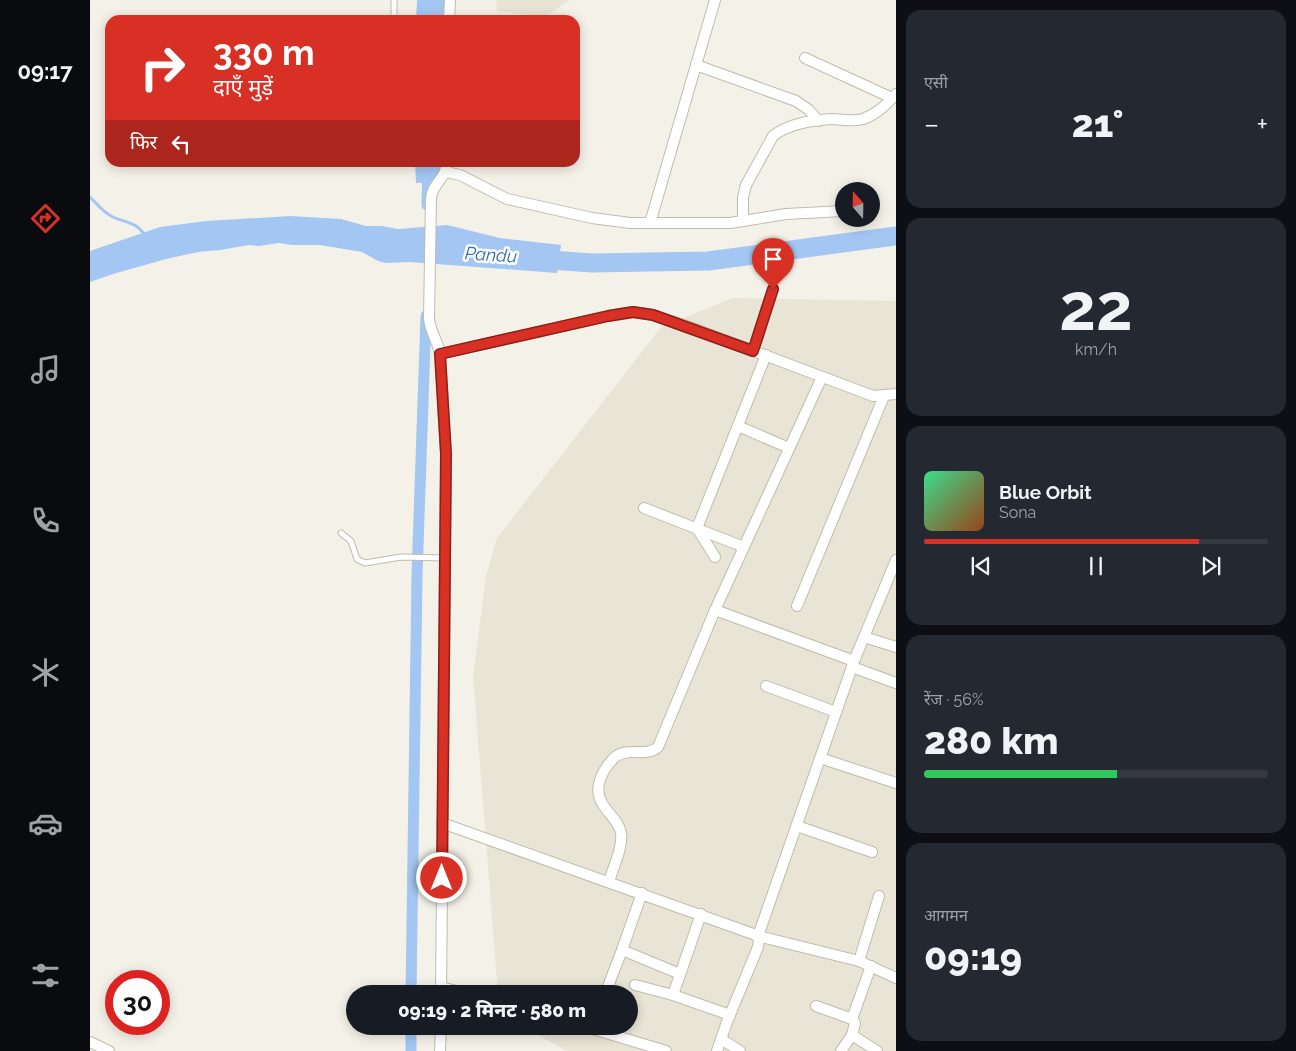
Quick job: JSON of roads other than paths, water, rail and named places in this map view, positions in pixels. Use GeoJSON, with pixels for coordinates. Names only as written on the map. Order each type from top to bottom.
{"type":"FeatureCollection","features":[{"type":"Feature","properties":{"kind":"street"},"geometry":{"type":"LineString","coordinates":[[449,15],[450,0]]}},
{"type":"Feature","properties":{"kind":"street"},"geometry":{"type":"LineString","coordinates":[[650,223],[715,0]]}},
{"type":"Feature","properties":{"kind":"street"},"geometry":{"type":"LineString","coordinates":[[743,221],[743,197],[746,185],[773,136],[786,128],[818,121],[860,120],[876,113],[894,96],[805,58]]}},
{"type":"Feature","properties":{"kind":"street"},"geometry":{"type":"LineString","coordinates":[[696,65],[796,101],[809,110],[818,121]]}},
{"type":"Feature","properties":{"kind":"street"},"geometry":{"type":"LineString","coordinates":[[441,985],[440,558],[446,454],[440,354],[431,330],[429,318],[431,194],[446,167],[507,199],[609,222],[730,222],[786,214],[835,211]]}},
{"type":"Feature","properties":{"kind":"street"},"geometry":{"type":"LineString","coordinates":[[753,351],[773,289]]}},
{"type":"Feature","properties":{"kind":"street"},"geometry":{"type":"LineString","coordinates":[[440,354],[633,312],[653,315],[873,396],[896,394]]}},
{"type":"Feature","properties":{"kind":"street"},"geometry":{"type":"LineString","coordinates":[[697,528],[766,356]]}},
{"type":"Feature","properties":{"kind":"street"},"geometry":{"type":"LineString","coordinates":[[609,882],[621,840],[618,824],[601,802],[598,785],[599,779],[616,756],[626,752],[651,751],[658,747],[715,610],[822,377]]}},
{"type":"Feature","properties":{"kind":"street"},"geometry":{"type":"LineString","coordinates":[[797,606],[884,396]]}},
{"type":"Feature","properties":{"kind":"street"},"geometry":{"type":"LineString","coordinates":[[738,426],[789,448]]}},
{"type":"Feature","properties":{"kind":"street"},"geometry":{"type":"LineString","coordinates":[[644,508],[744,547]]}},
{"type":"Feature","properties":{"kind":"street"},"geometry":{"type":"LineString","coordinates":[[697,528],[715,557]]}},
{"type":"Feature","properties":{"kind":"street"},"geometry":{"type":"LineString","coordinates":[[717,1051],[758,947],[758,936],[853,664],[896,560]]}},
{"type":"Feature","properties":{"kind":"street"},"geometry":{"type":"LineString","coordinates":[[715,610],[853,664],[896,683]]}},
{"type":"Feature","properties":{"kind":"street"},"geometry":{"type":"LineString","coordinates":[[864,637],[896,647]]}},
{"type":"Feature","properties":{"kind":"street"},"geometry":{"type":"LineString","coordinates":[[766,686],[836,712]]}},
{"type":"Feature","properties":{"kind":"street"},"geometry":{"type":"LineString","coordinates":[[820,758],[896,783]]}},
{"type":"Feature","properties":{"kind":"street"},"geometry":{"type":"LineString","coordinates":[[442,823],[701,914],[758,936],[859,961],[896,978]]}},
{"type":"Feature","properties":{"kind":"street"},"geometry":{"type":"LineString","coordinates":[[797,826],[872,852]]}},
{"type":"Feature","properties":{"kind":"street"},"geometry":{"type":"LineString","coordinates":[[609,985],[642,894]]}},
{"type":"Feature","properties":{"kind":"street"},"geometry":{"type":"LineString","coordinates":[[859,961],[879,896]]}},
{"type":"Feature","properties":{"kind":"street"},"geometry":{"type":"LineString","coordinates":[[673,995],[701,914]]}},
{"type":"Feature","properties":{"kind":"street"},"geometry":{"type":"LineString","coordinates":[[622,950],[680,974]]}},
{"type":"Feature","properties":{"kind":"street"},"geometry":{"type":"LineString","coordinates":[[852,1019],[871,966]]}},
{"type":"Feature","properties":{"kind":"street"},"geometry":{"type":"LineString","coordinates":[[638,986],[730,1014]]}},
{"type":"Feature","properties":{"kind":"street"},"geometry":{"type":"LineString","coordinates":[[816,1006],[852,1019],[855,1023],[852,1035],[841,1051]]}},
{"type":"Feature","properties":{"kind":"street"},"geometry":{"type":"LineString","coordinates":[[440,1051],[441,1035]]}},
{"type":"Feature","properties":{"kind":"street"},"geometry":{"type":"LineString","coordinates":[[612,1035],[664,1051]]}},
{"type":"Feature","properties":{"kind":"street"},"geometry":{"type":"LineString","coordinates":[[852,1035],[877,1051]]}},
{"type":"Feature","properties":{"kind":"street"},"geometry":{"type":"LineString","coordinates":[[721,1039],[740,1051]]}},
{"type":"Feature","properties":{"kind":"street"},"geometry":{"type":"LineString","coordinates":[[90,1042],[109,1051]]}},
{"type":"Feature","properties":{"kind":"lane"},"geometry":{"type":"LineString","coordinates":[[394,0],[394,15]]}},
{"type":"Feature","properties":{"kind":"lane"},"geometry":{"type":"LineString","coordinates":[[341,533],[351,541],[357,559],[365,563],[401,556],[440,558]]}},
{"type":"Feature","properties":{"kind":"water"},"geometry":{"type":"Polygon","coordinates":[[[417,0],[445,0],[445,15],[416,15],[417,0]]]}},
{"type":"Feature","properties":{"kind":"water"},"geometry":{"type":"Polygon","coordinates":[[[415,167],[443,167],[441,182],[416,183],[415,167]]]}},
{"type":"Feature","properties":{"kind":"water"},"geometry":{"type":"Polygon","coordinates":[[[290,216],[341,219],[366,226],[398,229],[447,225],[500,238],[561,245],[557,273],[409,262],[386,263],[378,261],[362,252],[320,245],[279,243],[198,252],[166,259],[90,282],[90,251],[160,227],[206,221],[290,216]]]}},
{"type":"Feature","properties":{"kind":"waterway"},"geometry":{"type":"LineString","coordinates":[[427,205],[428,167]]}},
{"type":"Feature","properties":{"kind":"waterway"},"geometry":{"type":"LineString","coordinates":[[90,197],[108,214],[134,225],[145,236]]}},
{"type":"Feature","properties":{"kind":"waterway","name":"Pandu"},"geometry":{"type":"LineString","coordinates":[[535,259],[592,263],[708,261],[896,236]]}},
{"type":"Feature","properties":{"kind":"waterway"},"geometry":{"type":"LineString","coordinates":[[411,985],[417,575],[426,316]]}},
{"type":"Feature","properties":{"kind":"waterway"},"geometry":{"type":"LineString","coordinates":[[411,1035],[411,1051]]}}]}
